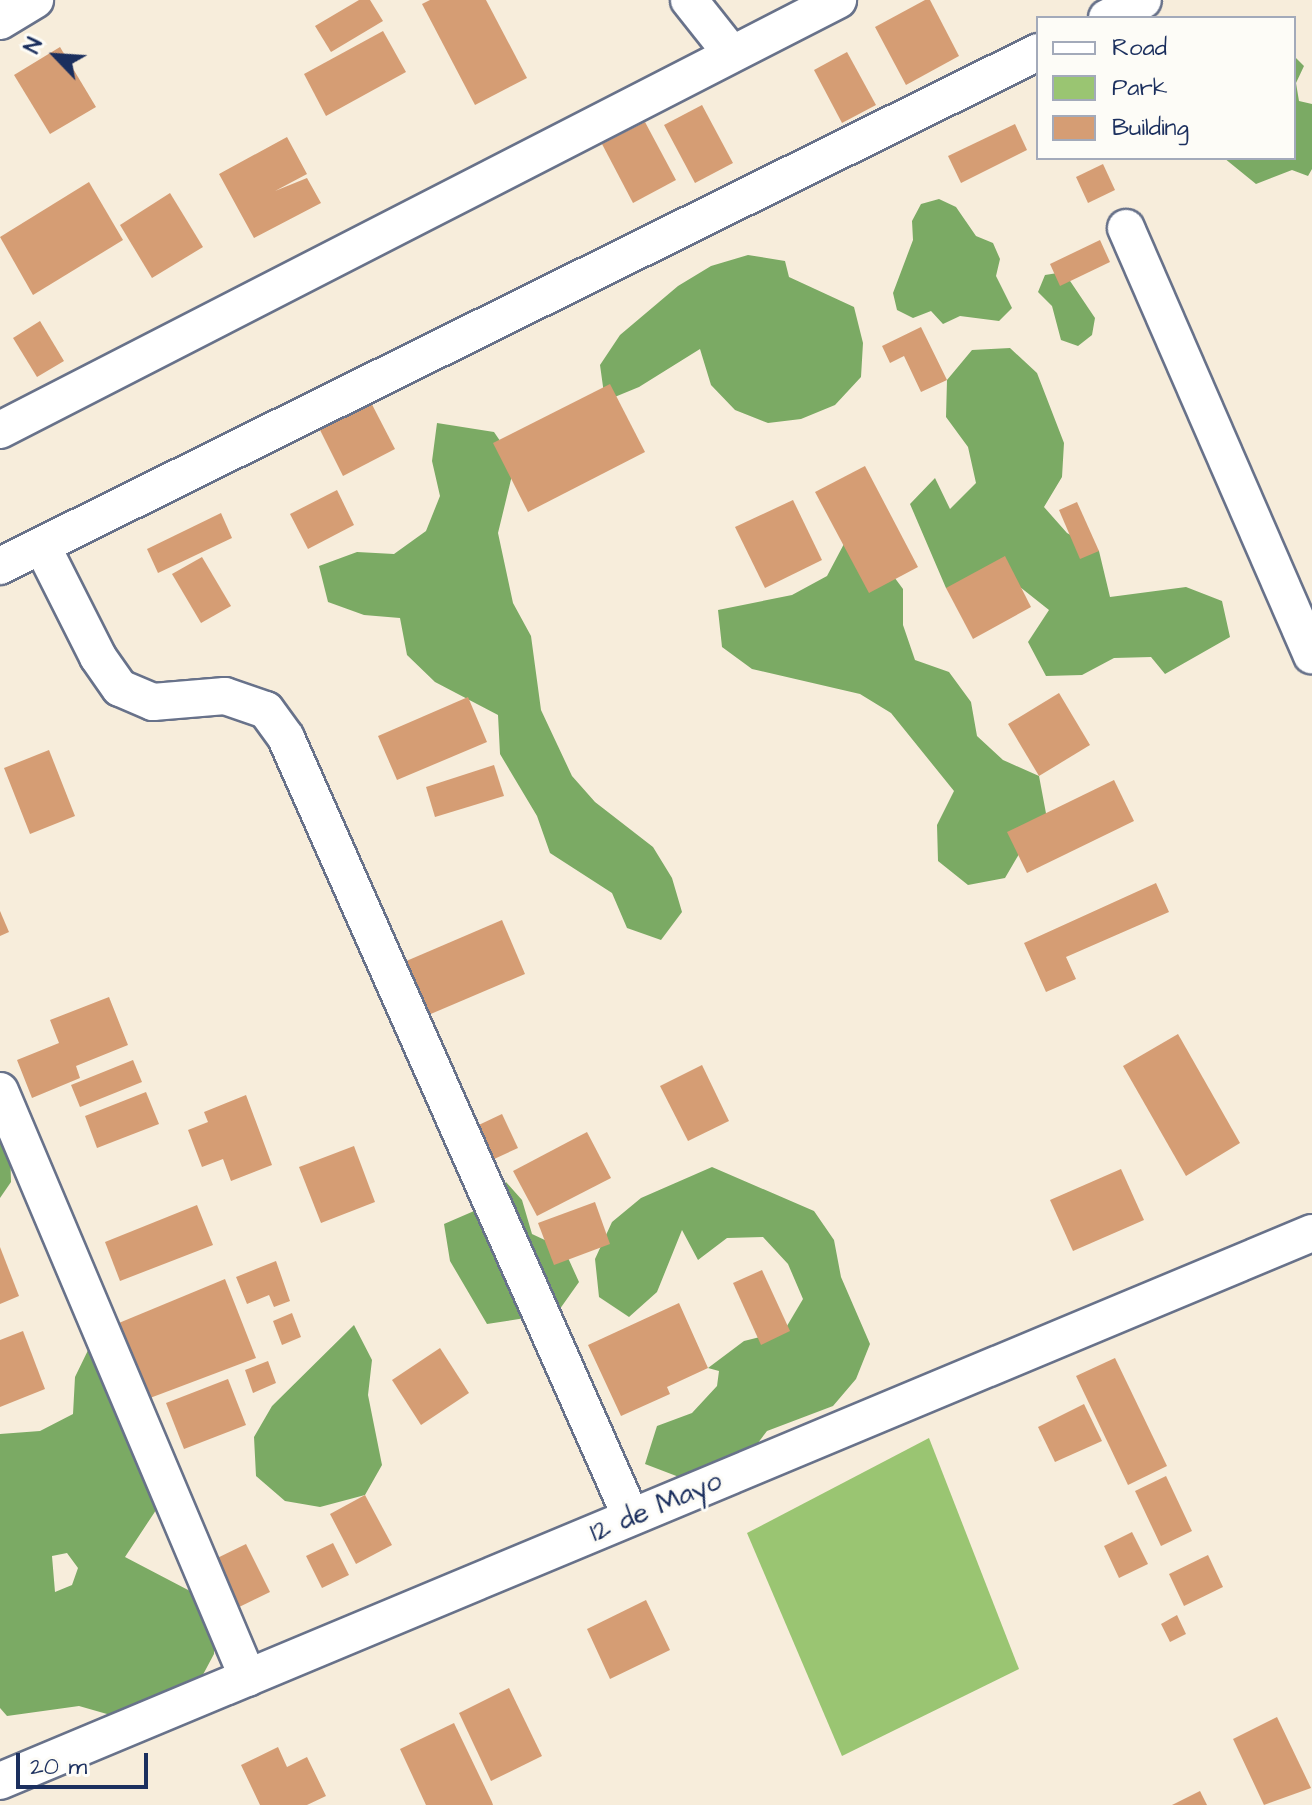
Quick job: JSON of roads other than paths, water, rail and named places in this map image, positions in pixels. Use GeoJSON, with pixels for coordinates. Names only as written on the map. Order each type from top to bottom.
{"type":"FeatureCollection","features":[{"type":"Feature","properties":{"kind":"street"},"geometry":{"type":"LineString","coordinates":[[0,21],[35,0]]}},
{"type":"Feature","properties":{"kind":"street"},"geometry":{"type":"LineString","coordinates":[[689,0],[731,53]]}},
{"type":"Feature","properties":{"kind":"street"},"geometry":{"type":"LineString","coordinates":[[0,430],[838,0]]}},
{"type":"Feature","properties":{"kind":"street"},"geometry":{"type":"LineString","coordinates":[[1111,16],[1143,0]]}},
{"type":"Feature","properties":{"kind":"street"},"geometry":{"type":"LineString","coordinates":[[0,566],[1036,53]]}},
{"type":"Feature","properties":{"kind":"street"},"geometry":{"type":"LineString","coordinates":[[1126,228],[1312,655]]}},
{"type":"Feature","properties":{"kind":"street"},"geometry":{"type":"LineString","coordinates":[[42,546],[98,657],[120,688],[153,702],[225,696],[266,710],[286,738],[631,1517]]}},
{"type":"Feature","properties":{"kind":"street"},"geometry":{"type":"LineString","coordinates":[[0,1091],[248,1678]]}},
{"type":"Feature","properties":{"kind":"street","name":"12 de Mayo"},"geometry":{"type":"LineString","coordinates":[[0,1781],[1312,1233]]}}]}
